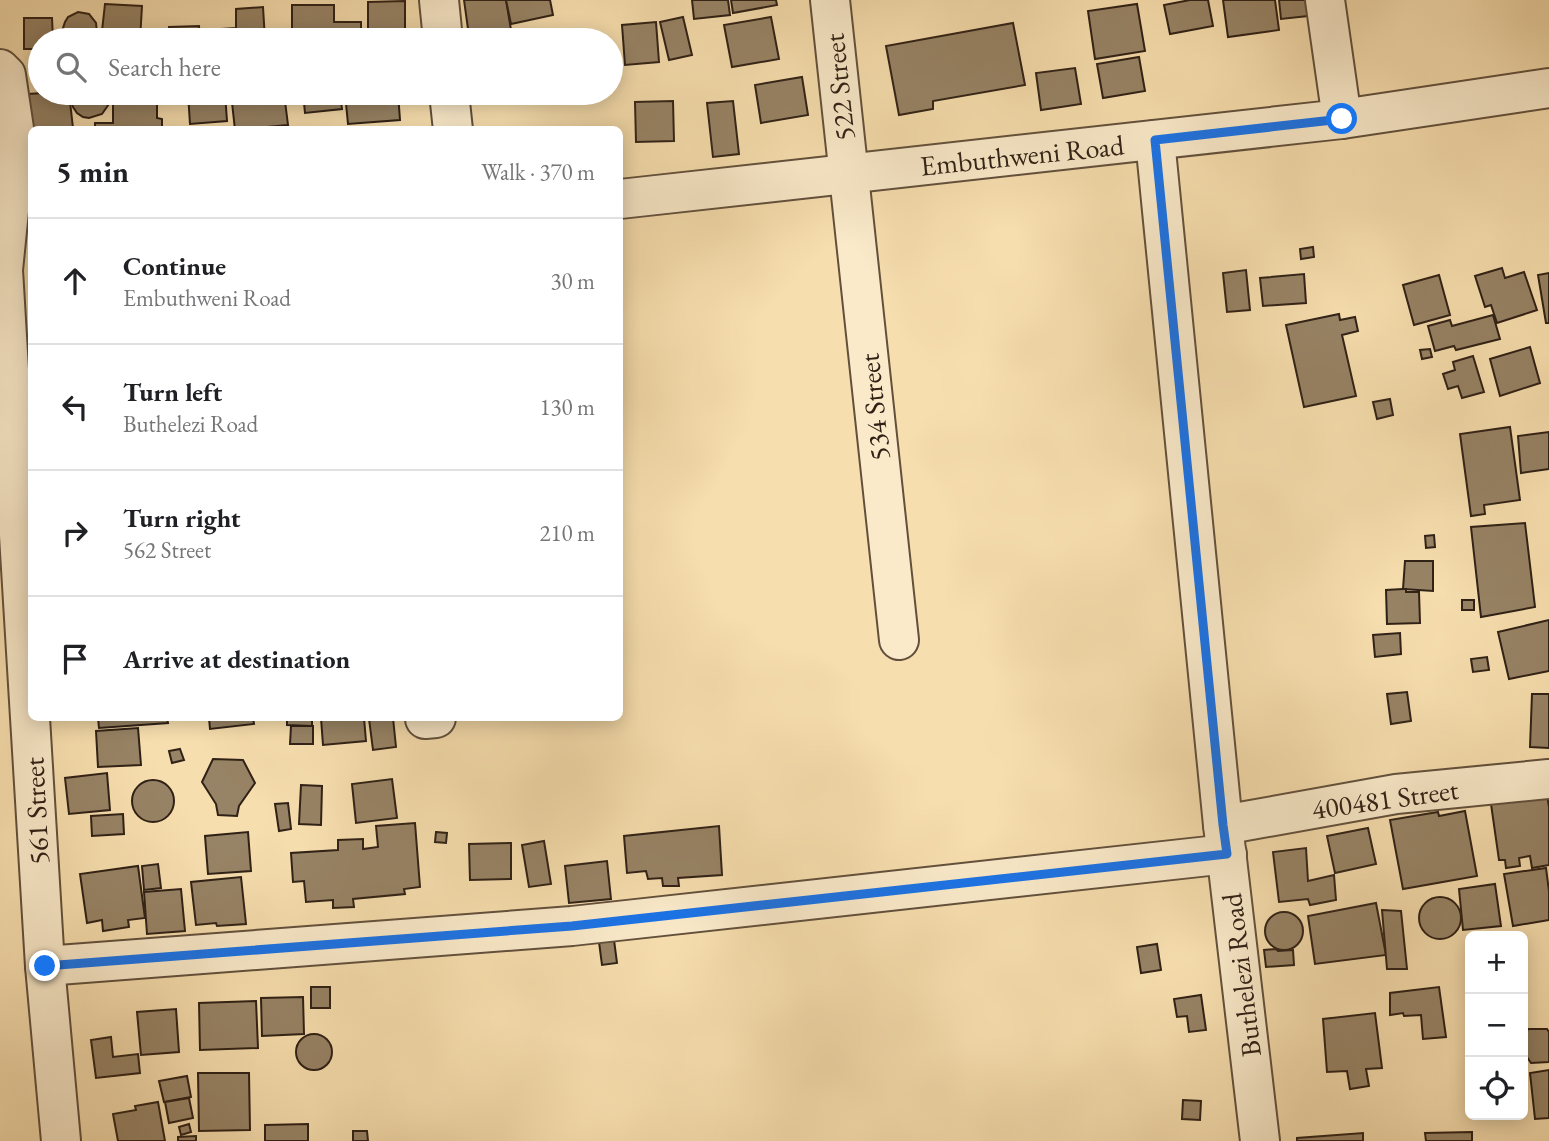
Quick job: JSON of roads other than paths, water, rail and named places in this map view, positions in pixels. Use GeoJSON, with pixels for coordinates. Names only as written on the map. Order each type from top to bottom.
{"type":"FeatureCollection","features":[{"type":"Feature","properties":{"kind":"street"},"geometry":{"type":"LineString","coordinates":[[439,0],[442,28]]}},
{"type":"Feature","properties":{"kind":"street","name":"522 Street"},"geometry":{"type":"LineString","coordinates":[[830,0],[849,174]]}},
{"type":"Feature","properties":{"kind":"street"},"geometry":{"type":"LineString","coordinates":[[1325,0],[1342,119]]}},
{"type":"Feature","properties":{"kind":"street","name":"561 Street"},"geometry":{"type":"LineString","coordinates":[[0,69],[6,75],[16,142],[12,269],[28,607]]}},
{"type":"Feature","properties":{"kind":"street","name":"Embuthweni Road"},"geometry":{"type":"LineString","coordinates":[[623,199],[1342,119],[1549,88]]}},
{"type":"Feature","properties":{"kind":"street"},"geometry":{"type":"LineString","coordinates":[[450,105],[453,126]]}},
{"type":"Feature","properties":{"kind":"street","name":"Buthelezi Road"},"geometry":{"type":"LineString","coordinates":[[1155,140],[1225,840],[1260,1141]]}},
{"type":"Feature","properties":{"kind":"street","name":"534 Street"},"geometry":{"type":"LineString","coordinates":[[849,174],[899,640]]}},
{"type":"Feature","properties":{"kind":"street","name":"561 Street"},"geometry":{"type":"LineString","coordinates":[[33,721],[45,966],[61,1141]]}},
{"type":"Feature","properties":{"kind":"street","name":"400481 Street"},"geometry":{"type":"LineString","coordinates":[[45,966],[572,926],[1225,840],[1396,794],[1549,779]]}}]}
